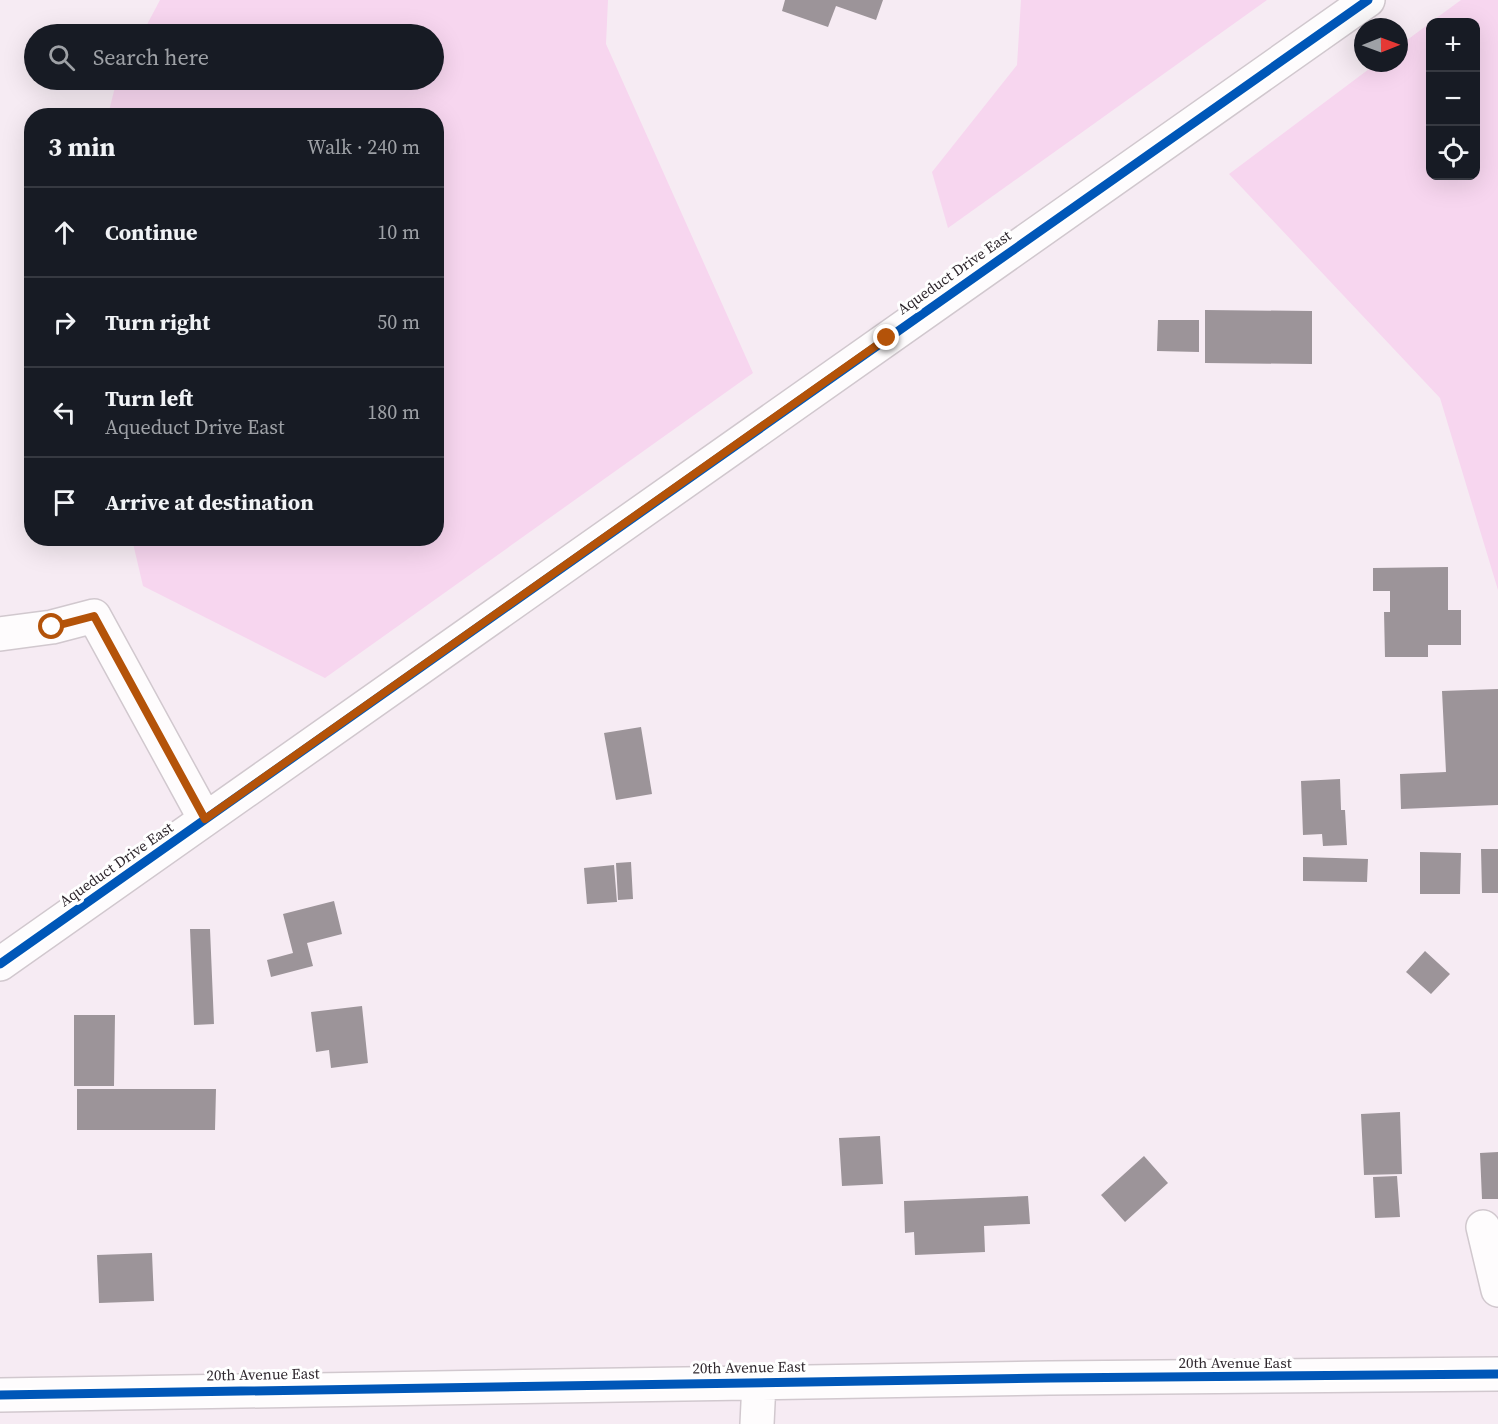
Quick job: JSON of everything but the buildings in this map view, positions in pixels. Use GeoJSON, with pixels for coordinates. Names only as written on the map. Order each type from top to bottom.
{"type":"FeatureCollection","features":[{"type":"Feature","properties":{"kind":"street","name":"Aqueduct Drive East"},"geometry":{"type":"LineString","coordinates":[[0,964],[1368,0]]}},
{"type":"Feature","properties":{"kind":"street"},"geometry":{"type":"LineString","coordinates":[[0,634],[52,627],[94,616],[205,819]]}},
{"type":"Feature","properties":{"kind":"street"},"geometry":{"type":"LineString","coordinates":[[1483,1227],[1498,1290]]}},
{"type":"Feature","properties":{"kind":"street","name":"20th Avenue East"},"geometry":{"type":"LineString","coordinates":[[0,1395],[759,1382],[1498,1374]]}},
{"type":"Feature","properties":{"kind":"street"},"geometry":{"type":"LineString","coordinates":[[757,1424],[759,1382]]}},
{"type":"Feature","properties":{"kind":"shaded area"},"geometry":{"type":"Polygon","coordinates":[[[160,0],[608,0],[606,44],[753,373],[325,678],[143,586],[134,546],[444,546],[444,108],[110,108],[114,90],[444,90],[444,24],[147,24],[160,0]]]}},
{"type":"Feature","properties":{"kind":"shaded area"},"geometry":{"type":"Polygon","coordinates":[[[1021,0],[1267,0],[948,228],[932,172],[1017,65],[1021,0]]]}},
{"type":"Feature","properties":{"kind":"shaded area"},"geometry":{"type":"Polygon","coordinates":[[[1461,0],[1498,0],[1498,590],[1440,398],[1229,174],[1365,72],[1408,72],[1408,39],[1426,26],[1426,180],[1480,180],[1480,18],[1436,18],[1461,0]]]}},
{"type":"Feature","properties":{"kind":"cycle path"},"geometry":{"type":"LineString","coordinates":[[0,964],[1368,0]]}},
{"type":"Feature","properties":{"kind":"cycle path"},"geometry":{"type":"LineString","coordinates":[[0,1395],[1050,1378],[1498,1374]]}},
{"type":"Feature","properties":{"kind":"route"},"geometry":{"type":"LineString","coordinates":[[52,627],[94,616],[205,819],[887,338]]}}]}
